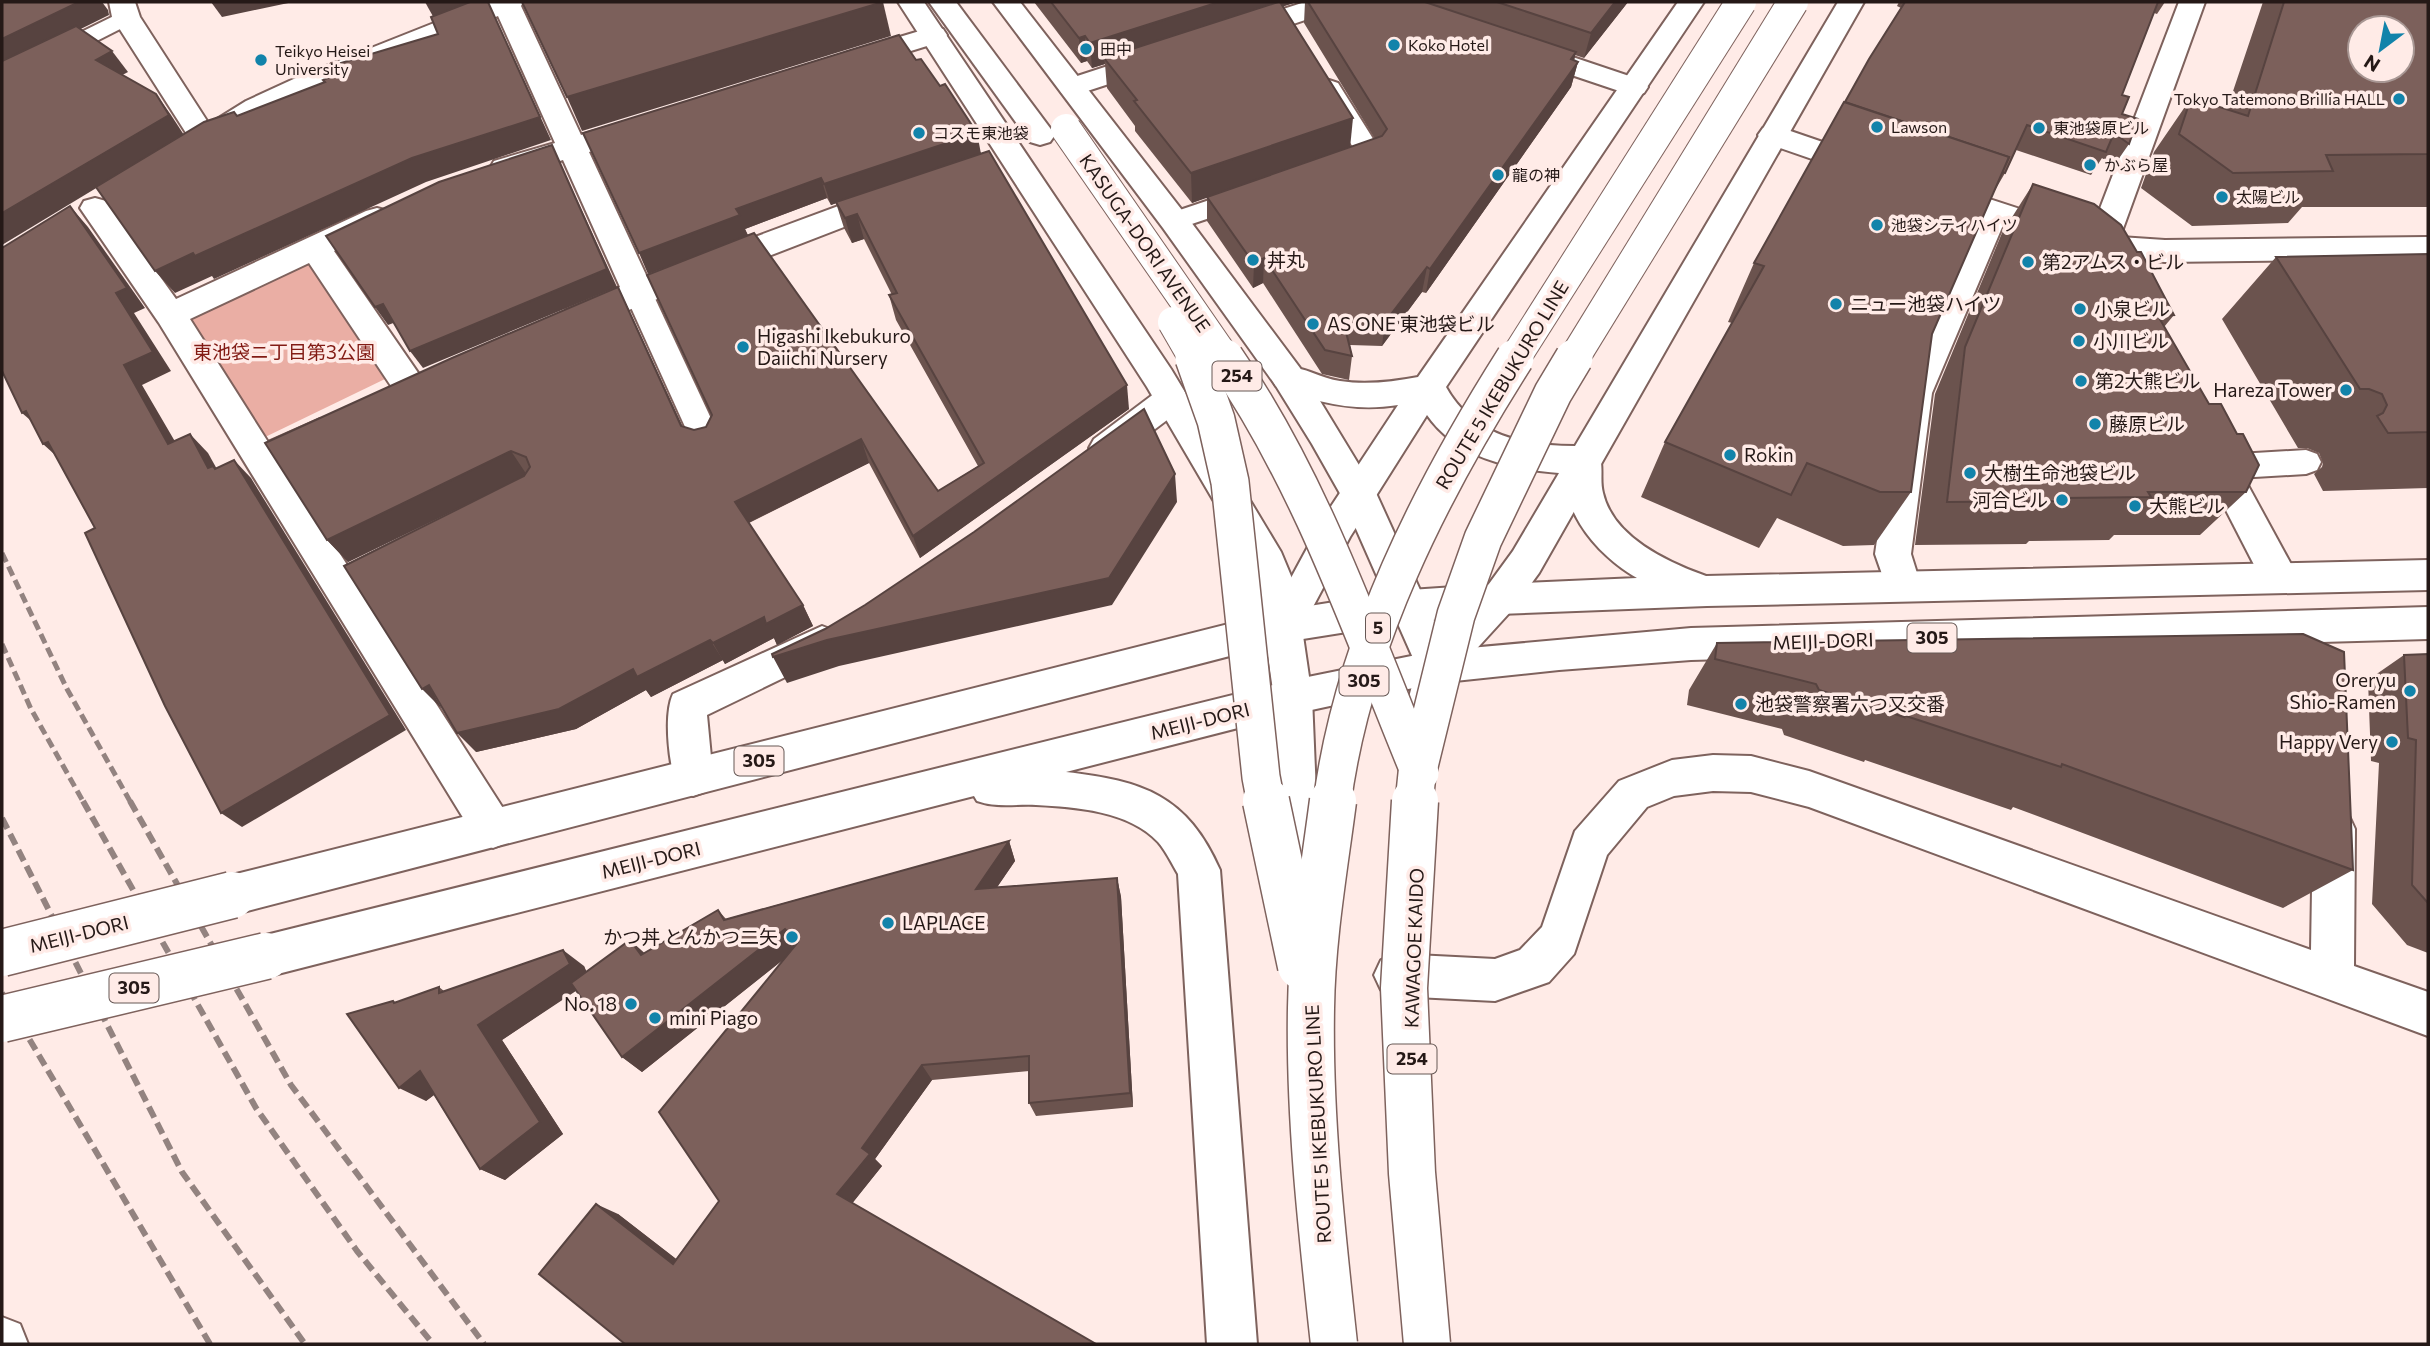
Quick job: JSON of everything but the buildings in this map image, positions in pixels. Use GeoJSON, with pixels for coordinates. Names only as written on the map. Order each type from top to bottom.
{"type":"FeatureCollection","features":[{"type":"Feature","properties":{"kind":"main road"},"geometry":{"type":"LineString","coordinates":[[124,9],[194,147],[256,108],[308,83],[508,2],[638,292]]}},
{"type":"Feature","properties":{"kind":"main road"},"geometry":{"type":"LineString","coordinates":[[911,2],[1171,399],[1262,552],[1277,588],[1293,697],[1309,1146],[1323,1344]]}},
{"type":"Feature","properties":{"kind":"main road","name":"KASUGA-DORI AVENUE"},"geometry":{"type":"LineString","coordinates":[[942,2],[1053,132],[1250,395],[1340,571],[1367,646]]}},
{"type":"Feature","properties":{"kind":"main road","name":"KASUGA-DORI AVENUE"},"geometry":{"type":"LineString","coordinates":[[977,2],[1025,71],[1053,132],[1176,326],[1197,365],[1221,437],[1230,482],[1247,664],[1261,777],[1308,1000],[1333,1344]]}},
{"type":"Feature","properties":{"kind":"main road"},"geometry":{"type":"LineString","coordinates":[[1006,2],[1174,221],[1288,377],[1358,493],[1436,667]]}},
{"type":"Feature","properties":{"kind":"main road"},"geometry":{"type":"LineString","coordinates":[[1221,38],[1292,29],[1331,2]]}},
{"type":"Feature","properties":{"kind":"main road"},"geometry":{"type":"LineString","coordinates":[[1284,626],[1358,493],[1691,2]]}},
{"type":"Feature","properties":{"kind":"main road"},"geometry":{"type":"LineString","coordinates":[[1679,79],[1729,2]]}},
{"type":"Feature","properties":{"kind":"main road","name":"ROUTE 5 IKEBUKURO LINE"},"geometry":{"type":"LineString","coordinates":[[1333,1344],[1319,1196],[1311,1030],[1317,914],[1329,827],[1341,750],[1363,668],[1390,595],[1448,470],[1484,407],[1741,2]]}},
{"type":"Feature","properties":{"kind":"main road"},"geometry":{"type":"LineString","coordinates":[[1428,1344],[1412,1173],[1406,1067],[1405,961],[1417,774],[1452,627],[1483,540],[1553,393],[1793,2]]}},
{"type":"Feature","properties":{"kind":"main road"},"geometry":{"type":"LineString","coordinates":[[1743,101],[1805,2]]}},
{"type":"Feature","properties":{"kind":"main road"},"geometry":{"type":"LineString","coordinates":[[1409,1344],[1396,1161],[1394,1086],[1397,858],[1408,776],[1436,667],[1499,599],[1526,562],[1850,2]]}},
{"type":"Feature","properties":{"kind":"main road"},"geometry":{"type":"LineString","coordinates":[[2118,278],[2101,247],[2192,2]]}},
{"type":"Feature","properties":{"kind":"main road"},"geometry":{"type":"LineString","coordinates":[[833,66],[933,36]]}},
{"type":"Feature","properties":{"kind":"main road"},"geometry":{"type":"LineString","coordinates":[[1497,40],[1634,87]]}},
{"type":"Feature","properties":{"kind":"main road"},"geometry":{"type":"LineString","coordinates":[[1072,87],[1183,51]]}},
{"type":"Feature","properties":{"kind":"main road"},"geometry":{"type":"LineString","coordinates":[[474,179],[663,120]]}},
{"type":"Feature","properties":{"kind":"main road"},"geometry":{"type":"LineString","coordinates":[[1773,135],[2101,247],[2165,251],[2428,248]]}},
{"type":"Feature","properties":{"kind":"main road"},"geometry":{"type":"LineString","coordinates":[[978,168],[1014,156]]}},
{"type":"Feature","properties":{"kind":"main road"},"geometry":{"type":"LineString","coordinates":[[550,330],[638,292],[844,213],[917,189]]}},
{"type":"Feature","properties":{"kind":"main road"},"geometry":{"type":"LineString","coordinates":[[94,208],[170,316],[262,460],[353,577],[460,780],[493,829]]}},
{"type":"Feature","properties":{"kind":"main road"},"geometry":{"type":"LineString","coordinates":[[170,316],[401,208]]}},
{"type":"Feature","properties":{"kind":"main road"},"geometry":{"type":"LineString","coordinates":[[1903,586],[1893,554],[1915,393],[1993,212]]}},
{"type":"Feature","properties":{"kind":"main road"},"geometry":{"type":"LineString","coordinates":[[315,247],[411,389]]}},
{"type":"Feature","properties":{"kind":"main road"},"geometry":{"type":"LineString","coordinates":[[1288,377],[1326,393],[1349,396],[1375,396],[1429,387]]}},
{"type":"Feature","properties":{"kind":"main road"},"geometry":{"type":"LineString","coordinates":[[1429,387],[1436,403],[1453,425],[1491,448],[1514,456],[1545,461],[1586,460]]}},
{"type":"Feature","properties":{"kind":"main road"},"geometry":{"type":"LineString","coordinates":[[1079,466],[1171,399]]}},
{"type":"Feature","properties":{"kind":"main road"},"geometry":{"type":"LineString","coordinates":[[262,460],[349,419]]}},
{"type":"Feature","properties":{"kind":"main road"},"geometry":{"type":"LineString","coordinates":[[2201,432],[2279,578]]}},
{"type":"Feature","properties":{"kind":"main road"},"geometry":{"type":"LineString","coordinates":[[1586,460],[1585,492],[1591,509],[1614,540],[1631,556],[1657,572],[1707,591]]}},
{"type":"Feature","properties":{"kind":"main road","name":"MEIJI-DORI"},"geometry":{"type":"LineString","coordinates":[[2,953],[1284,626],[1410,606],[1499,599],[1707,591],[2428,575]]}},
{"type":"Feature","properties":{"kind":"main road","name":"MEIJI-DORI"},"geometry":{"type":"LineString","coordinates":[[2,1019],[931,790],[1293,697],[1436,667],[1691,644],[2428,623]]}},
{"type":"Feature","properties":{"kind":"main road"},"geometry":{"type":"LineString","coordinates":[[693,778],[687,706],[823,642],[852,625]]}},
{"type":"Feature","properties":{"kind":"main road"},"geometry":{"type":"LineString","coordinates":[[2312,627],[2337,666]]}},
{"type":"Feature","properties":{"kind":"main road","name":"KAWAGOE KAIDO"},"geometry":{"type":"LineString","coordinates":[[1367,646],[1420,774],[1409,990],[1414,1138],[1428,1344]]}},
{"type":"Feature","properties":{"kind":"main road"},"geometry":{"type":"LineString","coordinates":[[1396,975],[1494,980],[1534,967],[1559,939],[1590,845],[1633,794],[1672,778],[1713,773],[1751,774],[1809,789],[2428,1014]]}},
{"type":"Feature","properties":{"kind":"main road"},"geometry":{"type":"LineString","coordinates":[[931,790],[1036,787],[1098,794],[1152,811],[1174,830],[1199,870],[1232,1344]]}},
{"type":"Feature","properties":{"kind":"main road"},"geometry":{"type":"LineString","coordinates":[[2332,981],[2334,792]]}},
{"type":"Feature","properties":{"kind":"lane"},"geometry":{"type":"LineString","coordinates":[[2,82],[124,9]]}},
{"type":"Feature","properties":{"kind":"lane"},"geometry":{"type":"LineString","coordinates":[[1313,63],[1369,153],[1319,171]]}},
{"type":"Feature","properties":{"kind":"lane"},"geometry":{"type":"LineString","coordinates":[[1174,221],[1269,189]]}},
{"type":"Feature","properties":{"kind":"lane"},"geometry":{"type":"LineString","coordinates":[[638,292],[706,440]]}},
{"type":"Feature","properties":{"kind":"lane"},"geometry":{"type":"LineString","coordinates":[[2221,467],[2306,462]]}},
{"type":"Feature","properties":{"kind":"green space","name":"東池袋ニ丁目第3公園"},"geometry":{"type":"Polygon","coordinates":[[[308,263],[385,379],[259,440],[182,317],[308,263]]]}},
{"type":"Feature","properties":{"kind":"railway"},"geometry":{"type":"LineString","coordinates":[[2,553],[67,689],[131,803]]}},
{"type":"Feature","properties":{"kind":"railway"},"geometry":{"type":"LineString","coordinates":[[2,644],[31,709],[84,803]]}},
{"type":"Feature","properties":{"kind":"railway"},"geometry":{"type":"LineString","coordinates":[[83,801],[256,1108],[357,1251],[433,1344]]}},
{"type":"Feature","properties":{"kind":"railway"},"geometry":{"type":"LineString","coordinates":[[130,801],[291,1085],[484,1344]]}},
{"type":"Feature","properties":{"kind":"railway"},"geometry":{"type":"LineString","coordinates":[[2,818],[182,1172],[305,1344]]}},
{"type":"Feature","properties":{"kind":"railway"},"geometry":{"type":"LineString","coordinates":[[2,993],[210,1344]]}},
{"type":"Feature","properties":{"kind":"place","name":"Koko Hotel"},"geometry":{"type":"Point","coordinates":[1394,45]}},
{"type":"Feature","properties":{"kind":"place","name":"田中"},"geometry":{"type":"Point","coordinates":[1086,49]}},
{"type":"Feature","properties":{"kind":"place","name":"Teikyo Heisei University"},"geometry":{"type":"Point","coordinates":[261,60]}},
{"type":"Feature","properties":{"kind":"place","name":"Tokyo Tatemono Brillia HALL"},"geometry":{"type":"Point","coordinates":[2399,99]}},
{"type":"Feature","properties":{"kind":"place","name":"Lawson"},"geometry":{"type":"Point","coordinates":[1877,127]}},
{"type":"Feature","properties":{"kind":"place","name":"東池袋原ビル"},"geometry":{"type":"Point","coordinates":[2039,128]}},
{"type":"Feature","properties":{"kind":"place","name":"コスモ東池袋"},"geometry":{"type":"Point","coordinates":[919,133]}},
{"type":"Feature","properties":{"kind":"place","name":"かぶら屋"},"geometry":{"type":"Point","coordinates":[2090,165]}},
{"type":"Feature","properties":{"kind":"place","name":"龍の神"},"geometry":{"type":"Point","coordinates":[1498,175]}},
{"type":"Feature","properties":{"kind":"place","name":"太陽ビル"},"geometry":{"type":"Point","coordinates":[2222,197]}},
{"type":"Feature","properties":{"kind":"place","name":"池袋シティハイツ"},"geometry":{"type":"Point","coordinates":[1877,225]}},
{"type":"Feature","properties":{"kind":"place","name":"丼丸"},"geometry":{"type":"Point","coordinates":[1253,260]}},
{"type":"Feature","properties":{"kind":"place","name":"第2アムス・ビル"},"geometry":{"type":"Point","coordinates":[2028,262]}},
{"type":"Feature","properties":{"kind":"place","name":"ニュー池袋ハイツ"},"geometry":{"type":"Point","coordinates":[1836,304]}},
{"type":"Feature","properties":{"kind":"place","name":"小泉ビル"},"geometry":{"type":"Point","coordinates":[2080,309]}},
{"type":"Feature","properties":{"kind":"place","name":"AS ONE 東池袋ビル"},"geometry":{"type":"Point","coordinates":[1313,324]}},
{"type":"Feature","properties":{"kind":"place","name":"小川ビル"},"geometry":{"type":"Point","coordinates":[2079,341]}},
{"type":"Feature","properties":{"kind":"place","name":"Higashi Ikebukuro Daiichi Nursery"},"geometry":{"type":"Point","coordinates":[743,347]}},
{"type":"Feature","properties":{"kind":"place","name":"第2大熊ビル"},"geometry":{"type":"Point","coordinates":[2081,381]}},
{"type":"Feature","properties":{"kind":"place","name":"Hareza Tower"},"geometry":{"type":"Point","coordinates":[2346,390]}},
{"type":"Feature","properties":{"kind":"place","name":"藤原ビル"},"geometry":{"type":"Point","coordinates":[2095,424]}},
{"type":"Feature","properties":{"kind":"place","name":"Rokin"},"geometry":{"type":"Point","coordinates":[1730,455]}},
{"type":"Feature","properties":{"kind":"place","name":"大樹生命池袋ビル"},"geometry":{"type":"Point","coordinates":[1970,473]}},
{"type":"Feature","properties":{"kind":"place","name":"河合ビル"},"geometry":{"type":"Point","coordinates":[2062,500]}},
{"type":"Feature","properties":{"kind":"place","name":"大熊ビル"},"geometry":{"type":"Point","coordinates":[2135,506]}},
{"type":"Feature","properties":{"kind":"place","name":"Oreryu Shio-Ramen"},"geometry":{"type":"Point","coordinates":[2410,691]}},
{"type":"Feature","properties":{"kind":"place","name":"池袋警察署六つ又交番"},"geometry":{"type":"Point","coordinates":[1741,704]}},
{"type":"Feature","properties":{"kind":"place","name":"Happy Very"},"geometry":{"type":"Point","coordinates":[2392,742]}},
{"type":"Feature","properties":{"kind":"place","name":"LAPLACE"},"geometry":{"type":"Point","coordinates":[888,923]}},
{"type":"Feature","properties":{"kind":"place","name":"かつ丼 とんかつ二矢"},"geometry":{"type":"Point","coordinates":[792,937]}},
{"type":"Feature","properties":{"kind":"place","name":"No. 18"},"geometry":{"type":"Point","coordinates":[631,1004]}},
{"type":"Feature","properties":{"kind":"place","name":"mini Piago"},"geometry":{"type":"Point","coordinates":[655,1018]}}]}
